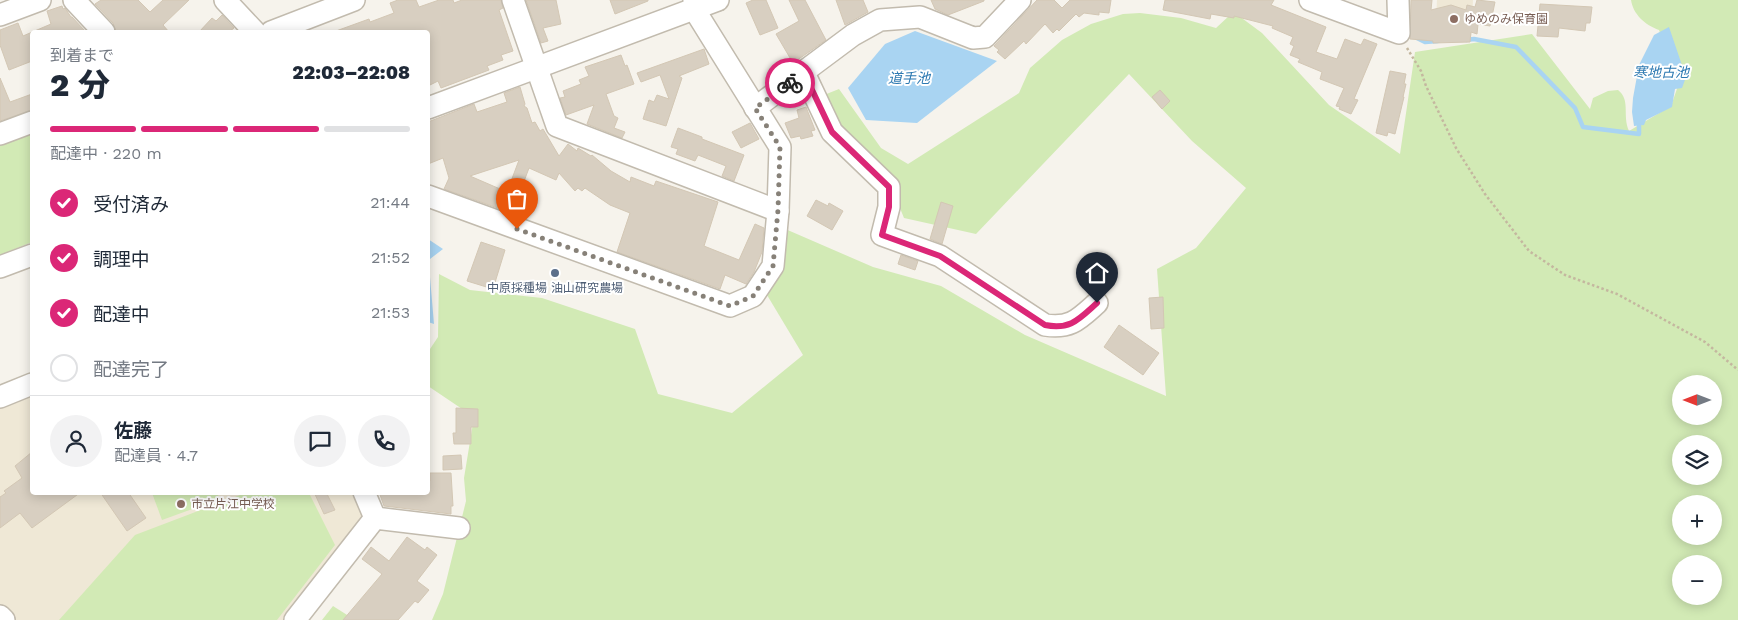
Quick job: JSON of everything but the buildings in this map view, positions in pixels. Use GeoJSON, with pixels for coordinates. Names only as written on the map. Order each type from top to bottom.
{"type":"FeatureCollection","features":[{"type":"Feature","properties":{"kind":"street"},"geometry":{"type":"LineString","coordinates":[[0,15],[40,0]]}},
{"type":"Feature","properties":{"kind":"street"},"geometry":{"type":"LineString","coordinates":[[74,0],[102,30]]}},
{"type":"Feature","properties":{"kind":"street"},"geometry":{"type":"LineString","coordinates":[[225,0],[253,30]]}},
{"type":"Feature","properties":{"kind":"street"},"geometry":{"type":"LineString","coordinates":[[513,0],[557,126],[778,210]]}},
{"type":"Feature","properties":{"kind":"street"},"geometry":{"type":"LineString","coordinates":[[430,107],[695,4],[718,0]]}},
{"type":"Feature","properties":{"kind":"street"},"geometry":{"type":"LineString","coordinates":[[755,108],[853,35],[880,20],[920,17],[973,38],[984,37],[1020,0]]}},
{"type":"Feature","properties":{"kind":"street"},"geometry":{"type":"LineString","coordinates":[[1310,0],[1399,18]]}},
{"type":"Feature","properties":{"kind":"street"},"geometry":{"type":"LineString","coordinates":[[276,30],[344,1]]}},
{"type":"Feature","properties":{"kind":"street"},"geometry":{"type":"LineString","coordinates":[[430,197],[730,306],[753,296],[773,266],[778,210],[780,147],[699,17],[695,4]]}},
{"type":"Feature","properties":{"kind":"street"},"geometry":{"type":"LineString","coordinates":[[804,73],[832,132],[889,187],[889,207],[882,235],[940,256],[1045,325],[1055,327],[1067,326],[1075,322],[1097,303]]}},
{"type":"Feature","properties":{"kind":"street"},"geometry":{"type":"LineString","coordinates":[[0,134],[30,123]]}},
{"type":"Feature","properties":{"kind":"street"},"geometry":{"type":"LineString","coordinates":[[0,267],[30,256]]}},
{"type":"Feature","properties":{"kind":"street"},"geometry":{"type":"LineString","coordinates":[[0,397],[30,385]]}},
{"type":"Feature","properties":{"kind":"street"},"geometry":{"type":"LineString","coordinates":[[365,495],[375,518]]}},
{"type":"Feature","properties":{"kind":"street"},"geometry":{"type":"LineString","coordinates":[[375,518],[459,528]]}},
{"type":"Feature","properties":{"kind":"street"},"geometry":{"type":"LineString","coordinates":[[295,620],[375,518]]}},
{"type":"Feature","properties":{"kind":"street"},"geometry":{"type":"LineString","coordinates":[[0,616],[4,620]]}},
{"type":"Feature","properties":{"kind":"path"},"geometry":{"type":"LineString","coordinates":[[1399,18],[1426,86],[1456,148],[1485,194],[1529,251],[1564,276],[1617,294],[1705,342],[1738,370]]}},
{"type":"Feature","properties":{"kind":"shaded area","name":"ゆめのみ保育園"},"geometry":{"type":"Polygon","coordinates":[[[1437,0],[1473,0],[1471,38],[1435,38],[1437,0]]]}},
{"type":"Feature","properties":{"kind":"shaded area","name":"市立片江中学校"},"geometry":{"type":"Polygon","coordinates":[[[30,392],[30,495],[357,495],[367,515],[285,620],[7,620],[0,612],[0,402],[30,392]]]}},
{"type":"Feature","properties":{"kind":"green space"},"geometry":{"type":"Polygon","coordinates":[[[1631,0],[1738,0],[1738,620],[432,620],[443,594],[466,501],[464,478],[474,417],[430,387],[430,349],[438,337],[439,274],[470,290],[542,298],[635,329],[658,394],[732,413],[803,355],[767,295],[783,228],[873,267],[941,286],[1025,335],[1166,396],[1157,269],[1196,248],[1246,188],[1192,141],[1129,74],[976,234],[904,218],[889,181],[843,133],[824,95],[839,89],[881,148],[908,164],[1019,93],[1030,68],[1062,40],[1091,24],[1123,14],[1140,13],[1181,18],[1216,28],[1230,15],[1239,16],[1262,33],[1329,105],[1400,154],[1415,52],[1532,34],[1590,109],[1593,98],[1608,91],[1618,90],[1622,94],[1629,131],[1671,106],[1679,83],[1659,30],[1649,25],[1637,14],[1631,0]]]}},
{"type":"Feature","properties":{"kind":"green space"},"geometry":{"type":"Polygon","coordinates":[[[30,131],[30,243],[0,255],[0,141],[30,131]]]}},
{"type":"Feature","properties":{"kind":"green space"},"geometry":{"type":"Polygon","coordinates":[[[153,495],[218,495],[220,499],[162,520],[153,495]]]}},
{"type":"Feature","properties":{"kind":"green space"},"geometry":{"type":"Polygon","coordinates":[[[240,495],[310,495],[335,545],[277,620],[59,620],[135,535],[240,495]]]}},
{"type":"Feature","properties":{"kind":"green space"},"geometry":{"type":"Polygon","coordinates":[[[333,606],[355,620],[322,620],[333,606]]]}},
{"type":"Feature","properties":{"kind":"water","name":"寒地古池"},"geometry":{"type":"Polygon","coordinates":[[[1669,27],[1686,77],[1682,88],[1675,89],[1672,107],[1646,120],[1644,125],[1634,126],[1633,98],[1639,65],[1654,35],[1669,27]]]}},
{"type":"Feature","properties":{"kind":"water","name":"道手池"},"geometry":{"type":"Polygon","coordinates":[[[915,31],[997,61],[917,123],[866,120],[848,88],[885,44],[915,31]]]}},
{"type":"Feature","properties":{"kind":"water"},"geometry":{"type":"Polygon","coordinates":[[[430,240],[443,249],[430,259],[430,240]]]}},
{"type":"Feature","properties":{"kind":"water"},"geometry":{"type":"Polygon","coordinates":[[[430,277],[434,324],[430,323],[430,277]]]}},
{"type":"Feature","properties":{"kind":"waterway"},"geometry":{"type":"LineString","coordinates":[[1417,38],[1425,42],[1438,41]]}},
{"type":"Feature","properties":{"kind":"waterway"},"geometry":{"type":"LineString","coordinates":[[1466,40],[1474,39],[1516,47],[1575,108],[1583,127],[1639,134],[1639,126]]}},
{"type":"Feature","properties":{"kind":"way so far"},"geometry":{"type":"LineString","coordinates":[[517,229],[730,306],[753,296],[773,266],[778,210],[780,147],[755,108],[790,83]]}},
{"type":"Feature","properties":{"kind":"place","name":"ゆめのみ保育園"},"geometry":{"type":"Point","coordinates":[1454,19]}},
{"type":"Feature","properties":{"kind":"place","name":"中原採種場 油山研究農場"},"geometry":{"type":"Point","coordinates":[555,273]}},
{"type":"Feature","properties":{"kind":"place","name":"市立片江中学校"},"geometry":{"type":"Point","coordinates":[181,504]}},
{"type":"Feature","properties":{"kind":"route"},"geometry":{"type":"LineString","coordinates":[[790,83],[804,73],[832,132],[889,187],[889,207],[882,235],[940,256],[1045,325],[1055,327],[1067,326],[1075,322],[1097,303]]}}]}
